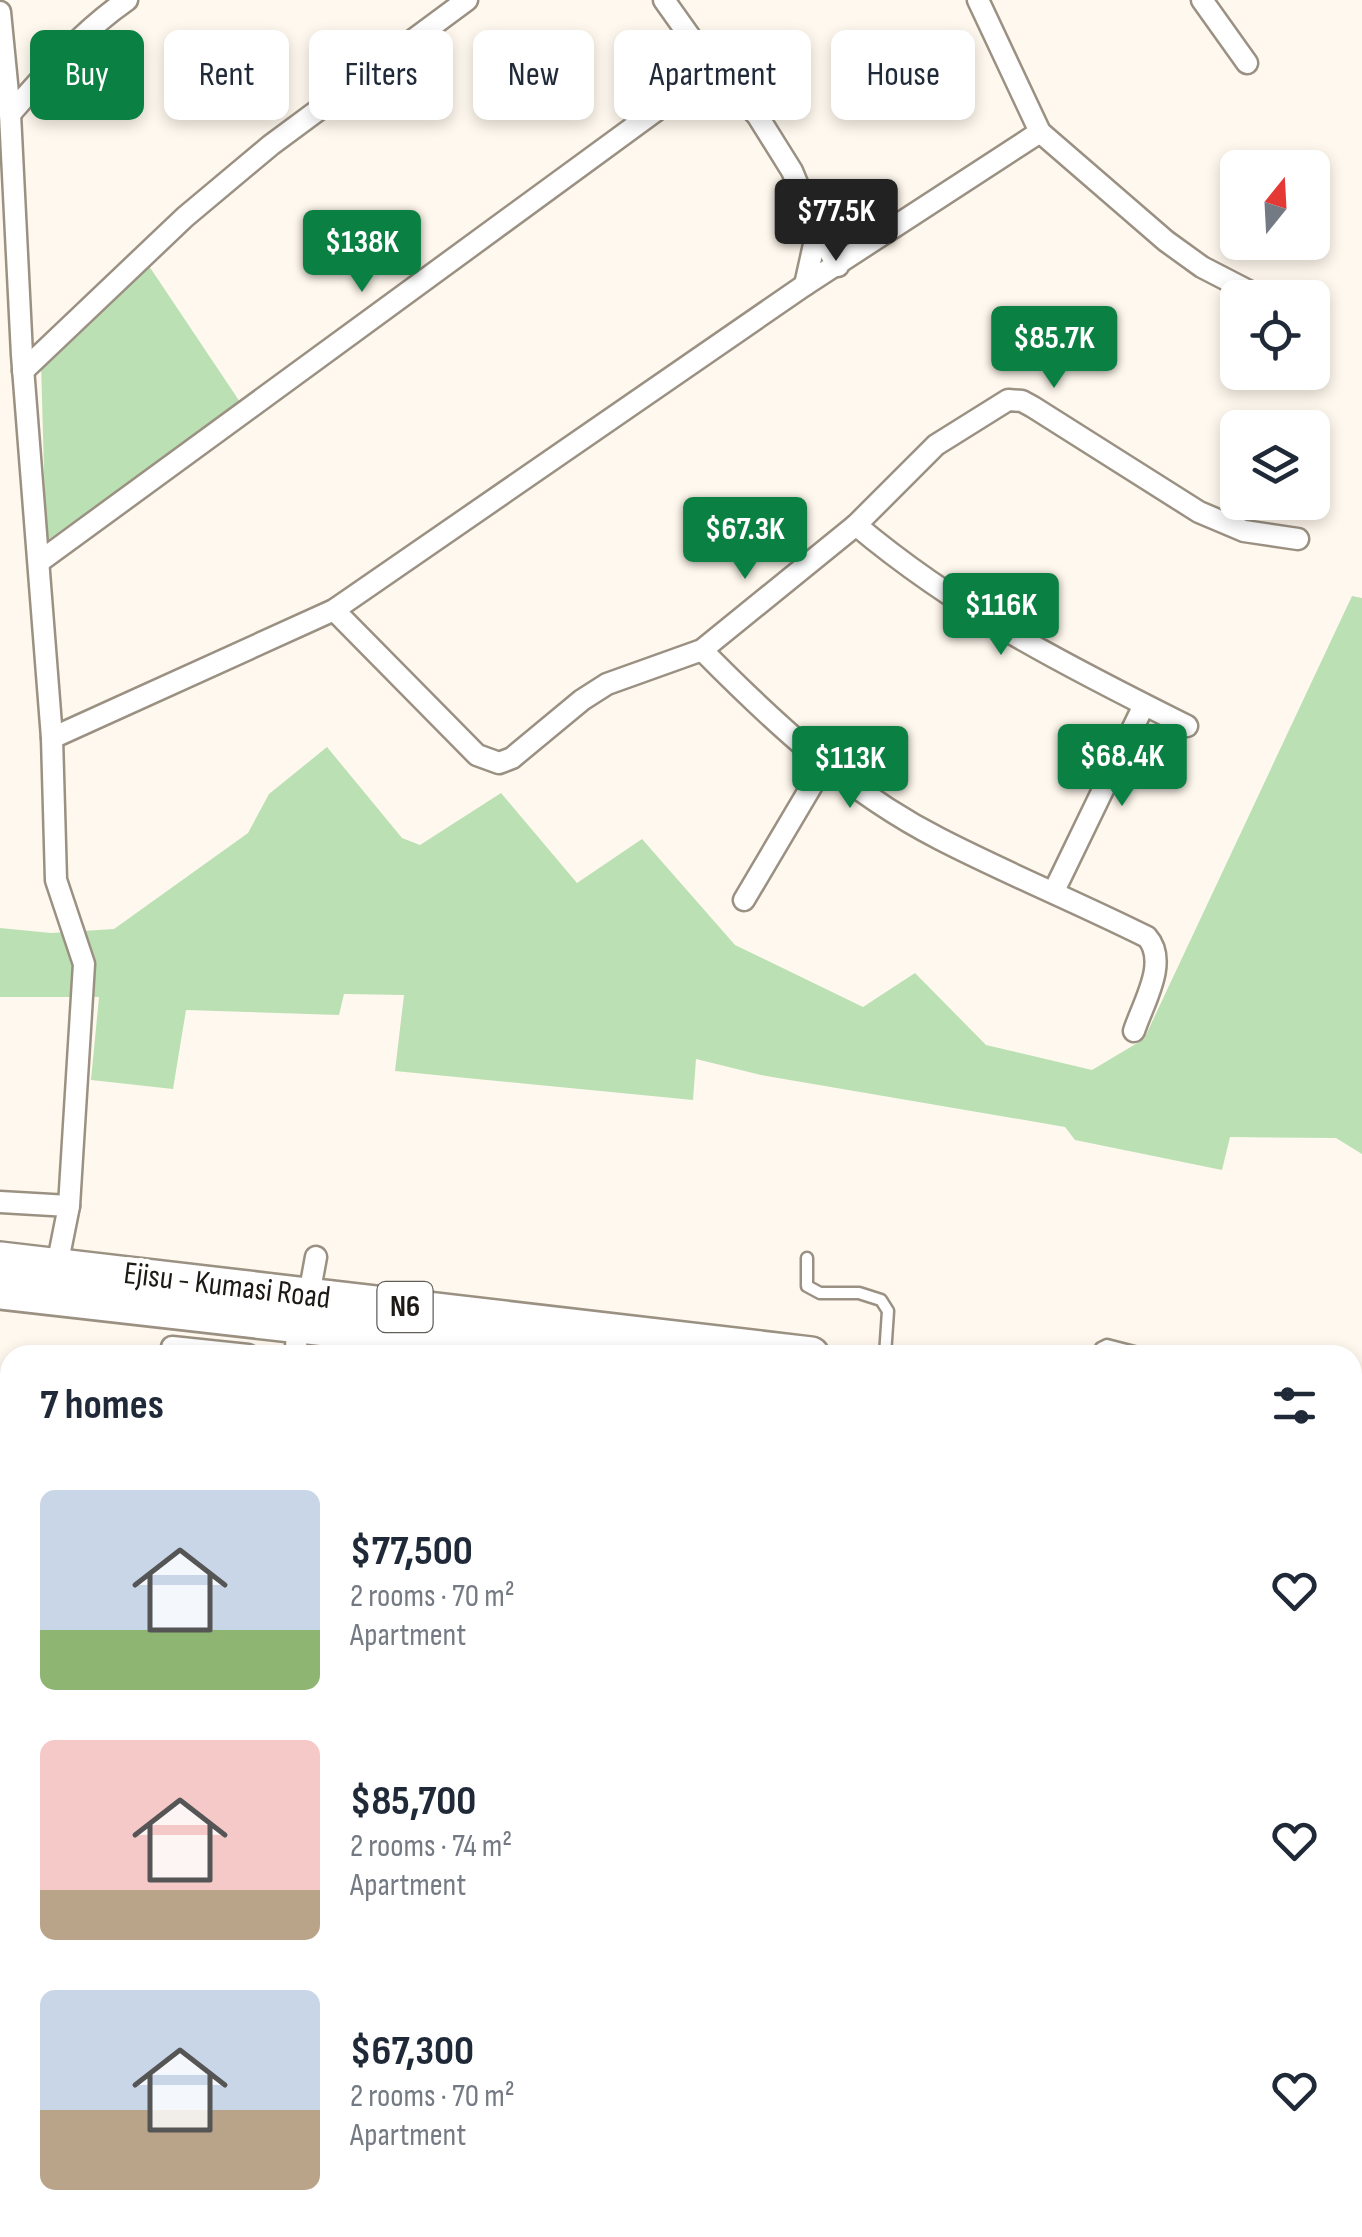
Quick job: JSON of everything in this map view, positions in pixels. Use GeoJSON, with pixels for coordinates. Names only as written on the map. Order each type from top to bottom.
{"type":"FeatureCollection","features":[{"type":"Feature","properties":{"kind":"highway","name":"Ejisu - Kumasi Road"},"geometry":{"type":"LineString","coordinates":[[0,1260],[56,1266],[299,1324],[646,1345]]}},
{"type":"Feature","properties":{"kind":"highway","name":"N6"},"geometry":{"type":"LineString","coordinates":[[0,1291],[479,1345]]}},
{"type":"Feature","properties":{"kind":"street"},"geometry":{"type":"LineString","coordinates":[[10,114],[61,55],[98,20],[127,0]]}},
{"type":"Feature","properties":{"kind":"street"},"geometry":{"type":"LineString","coordinates":[[22,363],[256,157],[467,0]]}},
{"type":"Feature","properties":{"kind":"street"},"geometry":{"type":"LineString","coordinates":[[664,0],[685,30]]}},
{"type":"Feature","properties":{"kind":"street"},"geometry":{"type":"LineString","coordinates":[[978,0],[1040,132],[1166,242],[1227,280]]}},
{"type":"Feature","properties":{"kind":"street"},"geometry":{"type":"LineString","coordinates":[[1202,0],[1247,64]]}},
{"type":"Feature","properties":{"kind":"street"},"geometry":{"type":"LineString","coordinates":[[0,12],[10,114],[22,363],[52,738],[56,880],[84,964],[69,1206],[56,1266]]}},
{"type":"Feature","properties":{"kind":"street"},"geometry":{"type":"LineString","coordinates":[[40,562],[643,120]]}},
{"type":"Feature","properties":{"kind":"street"},"geometry":{"type":"LineString","coordinates":[[760,120],[792,171],[838,266]]}},
{"type":"Feature","properties":{"kind":"street"},"geometry":{"type":"LineString","coordinates":[[52,738],[334,610],[805,285],[1040,132]]}},
{"type":"Feature","properties":{"kind":"street"},"geometry":{"type":"LineString","coordinates":[[805,285],[818,231]]}},
{"type":"Feature","properties":{"kind":"street"},"geometry":{"type":"LineString","coordinates":[[0,352],[22,363]]}},
{"type":"Feature","properties":{"kind":"street"},"geometry":{"type":"LineString","coordinates":[[334,610],[478,755],[500,763],[512,758],[606,684],[702,650],[856,525],[936,445],[1008,400],[1033,406],[1200,512],[1244,530],[1298,539]]}},
{"type":"Feature","properties":{"kind":"street"},"geometry":{"type":"LineString","coordinates":[[856,525],[946,596],[1036,649],[1187,726]]}},
{"type":"Feature","properties":{"kind":"street"},"geometry":{"type":"LineString","coordinates":[[702,650],[775,724],[824,765],[938,838],[1147,936],[1155,946],[1157,965],[1134,1031]]}},
{"type":"Feature","properties":{"kind":"street"},"geometry":{"type":"LineString","coordinates":[[1054,891],[1144,705]]}},
{"type":"Feature","properties":{"kind":"street"},"geometry":{"type":"LineString","coordinates":[[744,900],[824,765]]}},
{"type":"Feature","properties":{"kind":"street"},"geometry":{"type":"LineString","coordinates":[[0,1202],[69,1206]]}},
{"type":"Feature","properties":{"kind":"street"},"geometry":{"type":"LineString","coordinates":[[299,1324],[316,1257]]}},
{"type":"Feature","properties":{"kind":"lane"},"geometry":{"type":"LineString","coordinates":[[807,1258],[807,1286],[820,1293],[859,1293],[881,1300],[888,1311],[886,1345]]}},
{"type":"Feature","properties":{"kind":"green space"},"geometry":{"type":"Polygon","coordinates":[[[149,266],[242,405],[46,541],[41,363],[149,266]]]}},
{"type":"Feature","properties":{"kind":"green space"},"geometry":{"type":"Polygon","coordinates":[[[1352,596],[1362,598],[1362,1154],[1336,1138],[1230,1137],[1222,1170],[1075,1140],[1065,1127],[761,1075],[696,1059],[693,1100],[395,1071],[404,995],[344,994],[339,1015],[186,1010],[173,1089],[91,1080],[99,997],[0,997],[0,928],[51,933],[114,929],[248,833],[269,794],[327,747],[402,838],[420,845],[501,793],[577,883],[642,839],[735,945],[863,1007],[915,973],[986,1045],[1092,1070],[1144,1039],[1352,596]]]}}]}
